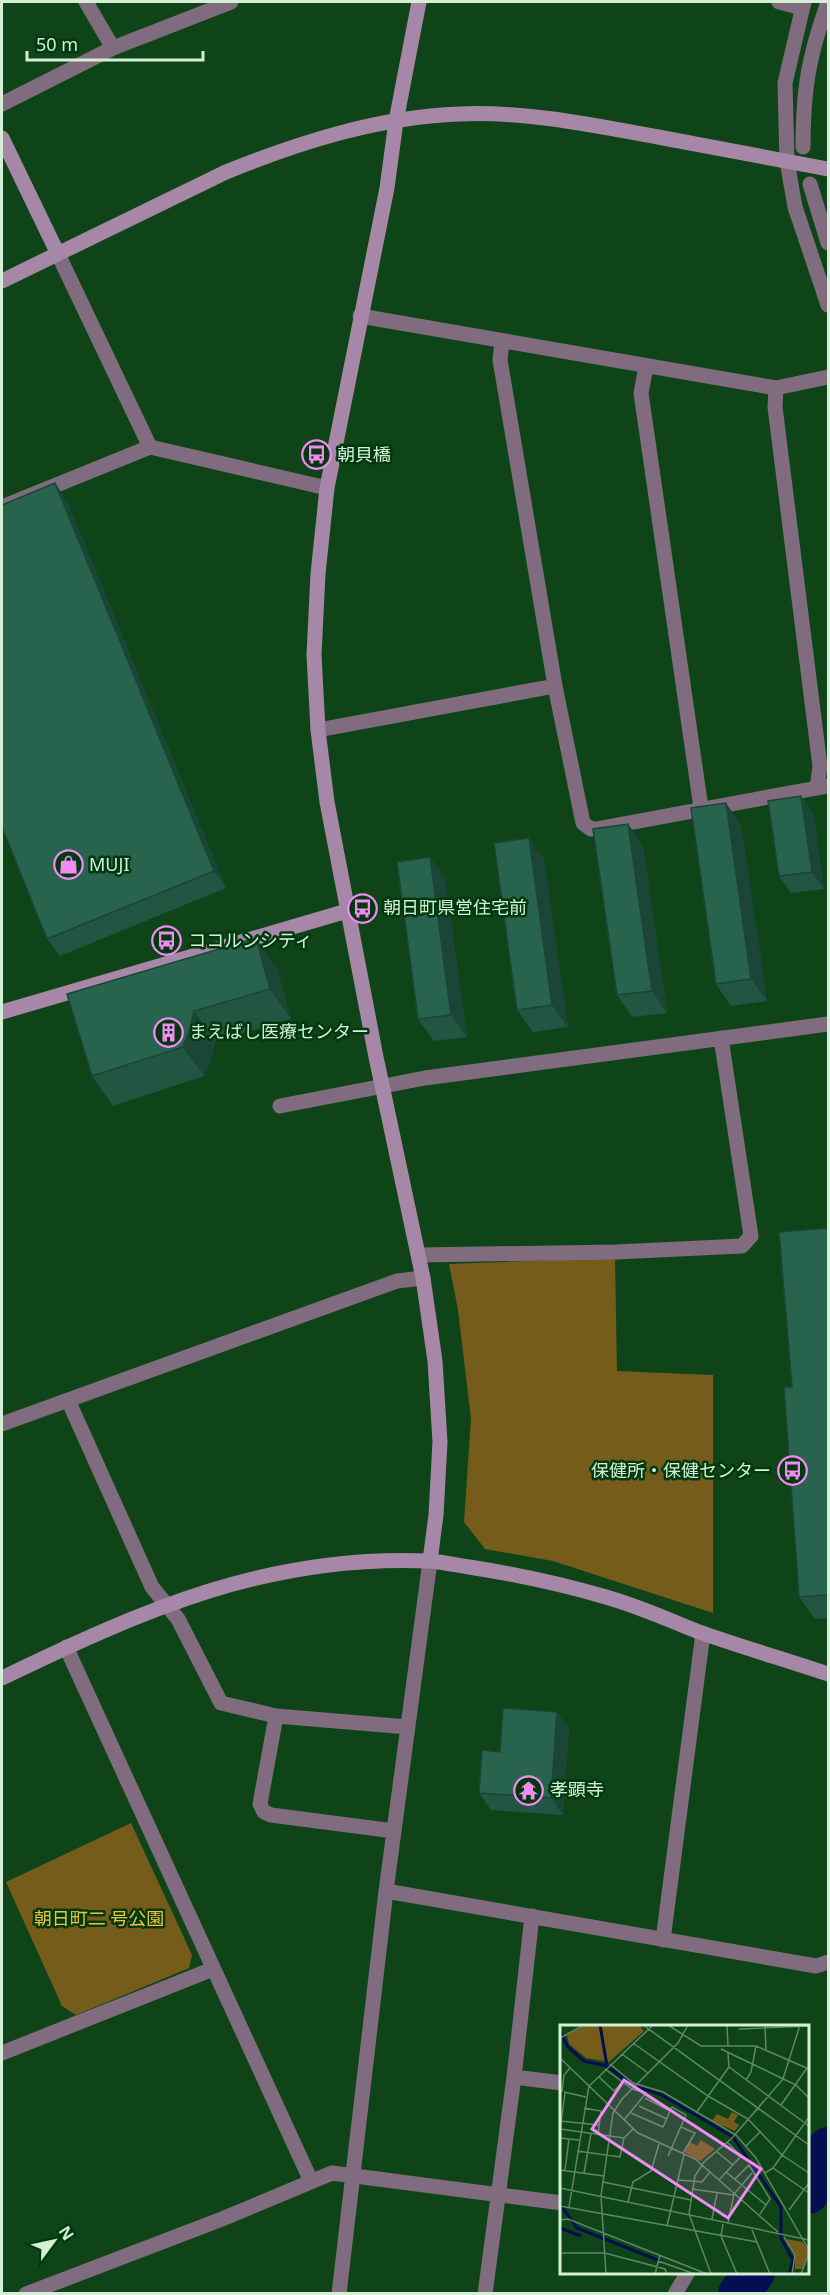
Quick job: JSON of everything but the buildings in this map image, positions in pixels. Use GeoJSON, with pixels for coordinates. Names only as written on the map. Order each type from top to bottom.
{"type":"FeatureCollection","features":[{"type":"Feature","properties":{"kind":"street"},"geometry":{"type":"LineString","coordinates":[[86,2],[113,48]]}},
{"type":"Feature","properties":{"kind":"street"},"geometry":{"type":"LineString","coordinates":[[2,104],[113,48],[231,2]]}},
{"type":"Feature","properties":{"kind":"street"},"geometry":{"type":"LineString","coordinates":[[339,2294],[394,1831],[436,1515],[440,1442],[435,1361],[419,1255],[347,911],[327,802],[318,730],[315,656],[318,574],[327,488],[387,188],[396,121],[419,2]]}},
{"type":"Feature","properties":{"kind":"street"},"geometry":{"type":"LineString","coordinates":[[779,2],[803,5],[785,82],[787,161],[795,207],[828,305]]}},
{"type":"Feature","properties":{"kind":"street"},"geometry":{"type":"LineString","coordinates":[[803,147],[808,66],[828,2]]}},
{"type":"Feature","properties":{"kind":"street"},"geometry":{"type":"LineString","coordinates":[[2,281],[226,172],[331,135],[396,121],[462,114],[509,116],[595,125],[823,168]]}},
{"type":"Feature","properties":{"kind":"street"},"geometry":{"type":"LineString","coordinates":[[2,138],[150,447]]}},
{"type":"Feature","properties":{"kind":"street"},"geometry":{"type":"LineString","coordinates":[[810,184],[828,243]]}},
{"type":"Feature","properties":{"kind":"street"},"geometry":{"type":"LineString","coordinates":[[360,316],[776,388],[828,378]]}},
{"type":"Feature","properties":{"kind":"street"},"geometry":{"type":"LineString","coordinates":[[502,342],[500,360],[555,686],[580,818],[586,827],[596,829],[823,787],[775,407],[776,388]]}},
{"type":"Feature","properties":{"kind":"street"},"geometry":{"type":"LineString","coordinates":[[646,367],[641,393],[700,808]]}},
{"type":"Feature","properties":{"kind":"street"},"geometry":{"type":"LineString","coordinates":[[2,507],[150,447],[327,488]]}},
{"type":"Feature","properties":{"kind":"street"},"geometry":{"type":"LineString","coordinates":[[318,730],[555,686]]}},
{"type":"Feature","properties":{"kind":"street"},"geometry":{"type":"LineString","coordinates":[[2,1011],[347,911]]}},
{"type":"Feature","properties":{"kind":"street"},"geometry":{"type":"LineString","coordinates":[[280,1106],[424,1078],[828,1024]]}},
{"type":"Feature","properties":{"kind":"street"},"geometry":{"type":"LineString","coordinates":[[419,1255],[616,1252],[742,1246],[751,1236],[721,1038]]}},
{"type":"Feature","properties":{"kind":"street"},"geometry":{"type":"LineString","coordinates":[[2,1424],[397,1281],[423,1278]]}},
{"type":"Feature","properties":{"kind":"street"},"geometry":{"type":"LineString","coordinates":[[68,1400],[152,1587],[178,1619],[221,1703],[276,1716],[408,1727]]}},
{"type":"Feature","properties":{"kind":"street"},"geometry":{"type":"LineString","coordinates":[[2,1678],[66,1647],[167,1605],[238,1581],[306,1567],[381,1561],[430,1562],[526,1577],[599,1595],[703,1633],[828,1674]]}},
{"type":"Feature","properties":{"kind":"street"},"geometry":{"type":"LineString","coordinates":[[663,1940],[703,1633]]}},
{"type":"Feature","properties":{"kind":"street"},"geometry":{"type":"LineString","coordinates":[[66,1647],[310,2181]]}},
{"type":"Feature","properties":{"kind":"street"},"geometry":{"type":"LineString","coordinates":[[276,1716],[260,1804],[264,1812],[271,1815],[394,1831]]}},
{"type":"Feature","properties":{"kind":"street"},"geometry":{"type":"LineString","coordinates":[[387,1891],[816,1966],[828,1962]]}},
{"type":"Feature","properties":{"kind":"street"},"geometry":{"type":"LineString","coordinates":[[485,2294],[514,2077],[532,1916]]}},
{"type":"Feature","properties":{"kind":"street"},"geometry":{"type":"LineString","coordinates":[[2,2053],[213,1969]]}},
{"type":"Feature","properties":{"kind":"street"},"geometry":{"type":"LineString","coordinates":[[514,2077],[560,2083]]}},
{"type":"Feature","properties":{"kind":"street"},"geometry":{"type":"LineString","coordinates":[[26,2294],[222,2219],[332,2173],[560,2203]]}},
{"type":"Feature","properties":{"kind":"street"},"geometry":{"type":"LineString","coordinates":[[675,2294],[687,2274]]}},
{"type":"Feature","properties":{"kind":"green space"},"geometry":{"type":"Polygon","coordinates":[[[615,1258],[617,1371],[713,1375],[713,1613],[553,1561],[485,1549],[464,1522],[471,1419],[458,1310],[449,1264],[615,1258]]]}},
{"type":"Feature","properties":{"kind":"green space","name":"朝日町二 号公園"},"geometry":{"type":"Polygon","coordinates":[[[131,1823],[192,1955],[189,1968],[76,2015],[62,2006],[6,1882],[131,1823]]]}},
{"type":"Feature","properties":{"kind":"waterway"},"geometry":{"type":"LineString","coordinates":[[809,2191],[818,2176],[828,2148]]}},
{"type":"Feature","properties":{"kind":"waterway"},"geometry":{"type":"LineString","coordinates":[[739,2294],[753,2274]]}},
{"type":"Feature","properties":{"kind":"place","name":"朝貝橋"},"geometry":{"type":"Point","coordinates":[316,455]}},
{"type":"Feature","properties":{"kind":"place","name":"MUJI"},"geometry":{"type":"Point","coordinates":[68,865]}},
{"type":"Feature","properties":{"kind":"place","name":"朝日町県営住宅前"},"geometry":{"type":"Point","coordinates":[362,908]}},
{"type":"Feature","properties":{"kind":"place","name":"ココルンシティ"},"geometry":{"type":"Point","coordinates":[167,941]}},
{"type":"Feature","properties":{"kind":"place","name":"まえばし医療センター"},"geometry":{"type":"Point","coordinates":[168,1032]}},
{"type":"Feature","properties":{"kind":"place","name":"保健所・保健センター"},"geometry":{"type":"Point","coordinates":[792,1471]}},
{"type":"Feature","properties":{"kind":"place","name":"孝顕寺"},"geometry":{"type":"Point","coordinates":[529,1790]}}]}
